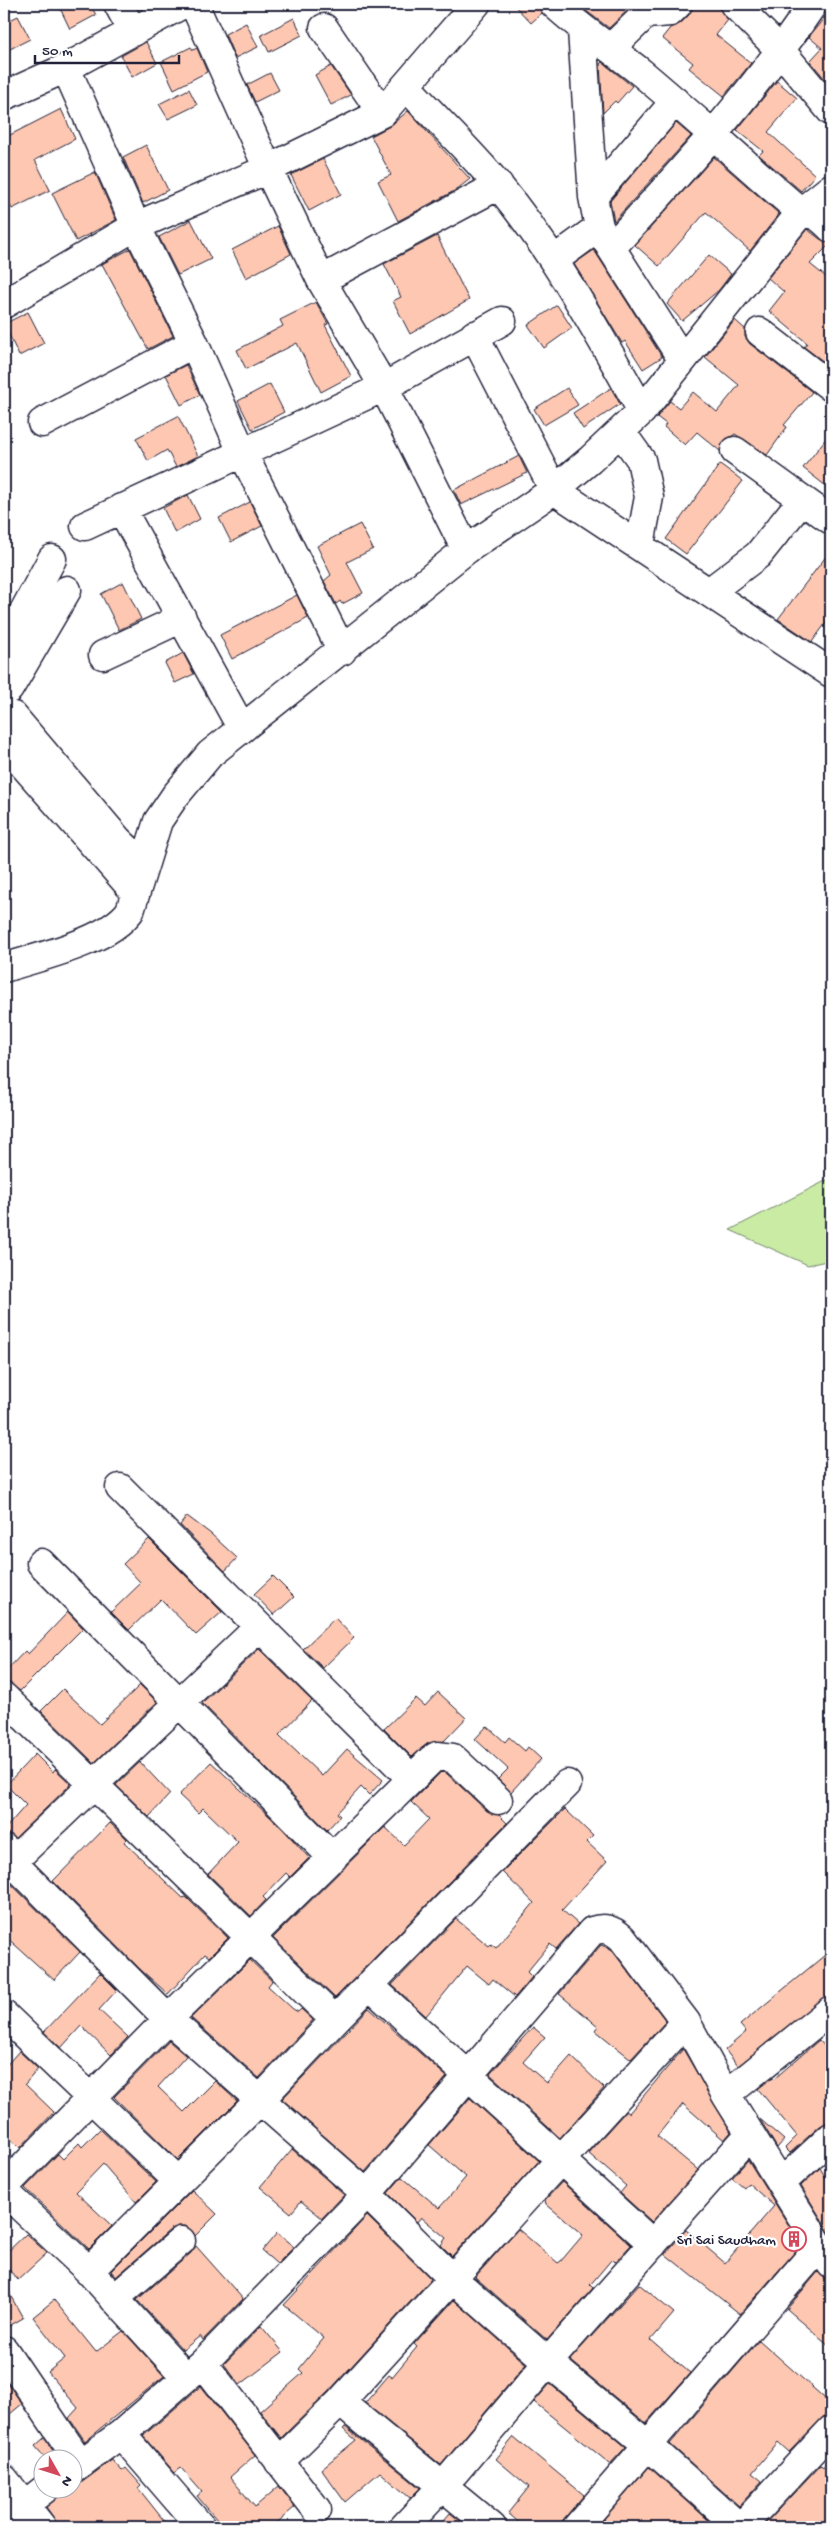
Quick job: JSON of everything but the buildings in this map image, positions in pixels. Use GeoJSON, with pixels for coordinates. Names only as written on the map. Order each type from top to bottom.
{"type":"FeatureCollection","features":[{"type":"Feature","properties":{"kind":"street"},"geometry":{"type":"LineString","coordinates":[[118,4],[133,32]]}},
{"type":"Feature","properties":{"kind":"street"},"geometry":{"type":"LineString","coordinates":[[4,96],[66,68],[183,4]]}},
{"type":"Feature","properties":{"kind":"street"},"geometry":{"type":"LineString","coordinates":[[194,4],[268,169],[321,280],[384,387],[466,550]]}},
{"type":"Feature","properties":{"kind":"street"},"geometry":{"type":"LineString","coordinates":[[4,304],[136,226],[268,169],[382,113],[476,4]]}},
{"type":"Feature","properties":{"kind":"street"},"geometry":{"type":"LineString","coordinates":[[554,4],[582,30],[611,48],[675,101],[713,137],[801,212],[812,212],[820,216],[831,228]]}},
{"type":"Feature","properties":{"kind":"street"},"geometry":{"type":"LineString","coordinates":[[611,48],[646,14],[670,12],[678,4]]}},
{"type":"Feature","properties":{"kind":"street"},"geometry":{"type":"LineString","coordinates":[[734,4],[781,51],[831,111]]}},
{"type":"Feature","properties":{"kind":"street"},"geometry":{"type":"LineString","coordinates":[[554,260],[605,237],[713,137],[781,51],[813,4]]}},
{"type":"Feature","properties":{"kind":"street"},"geometry":{"type":"LineString","coordinates":[[324,28],[382,113]]}},
{"type":"Feature","properties":{"kind":"street"},"geometry":{"type":"LineString","coordinates":[[582,30],[593,197],[605,237],[682,360]]}},
{"type":"Feature","properties":{"kind":"street"},"geometry":{"type":"LineString","coordinates":[[66,68],[136,226],[194,343],[242,452],[342,650]]}},
{"type":"Feature","properties":{"kind":"street"},"geometry":{"type":"LineString","coordinates":[[406,86],[499,186],[554,260],[572,287],[642,410]]}},
{"type":"Feature","properties":{"kind":"street"},"geometry":{"type":"LineString","coordinates":[[593,197],[675,101]]}},
{"type":"Feature","properties":{"kind":"street"},"geometry":{"type":"LineString","coordinates":[[321,280],[499,186]]}},
{"type":"Feature","properties":{"kind":"street"},"geometry":{"type":"LineString","coordinates":[[4,968],[105,934],[121,923],[130,911],[158,821],[175,796],[210,754],[241,727],[342,650],[466,550],[554,490],[621,432],[642,410],[801,212],[831,188]]}},
{"type":"Feature","properties":{"kind":"street"},"geometry":{"type":"LineString","coordinates":[[85,526],[384,387],[502,321]]}},
{"type":"Feature","properties":{"kind":"street"},"geometry":{"type":"LineString","coordinates":[[760,332],[831,387]]}},
{"type":"Feature","properties":{"kind":"street"},"geometry":{"type":"LineString","coordinates":[[474,335],[554,490],[709,592],[828,665]]}},
{"type":"Feature","properties":{"kind":"street"},"geometry":{"type":"LineString","coordinates":[[42,423],[194,343]]}},
{"type":"Feature","properties":{"kind":"street"},"geometry":{"type":"LineString","coordinates":[[621,432],[642,460],[649,497],[640,545]]}},
{"type":"Feature","properties":{"kind":"street"},"geometry":{"type":"LineString","coordinates":[[735,451],[831,520]]}},
{"type":"Feature","properties":{"kind":"street"},"geometry":{"type":"LineString","coordinates":[[709,592],[758,555],[802,500]]}},
{"type":"Feature","properties":{"kind":"street"},"geometry":{"type":"LineString","coordinates":[[121,508],[241,727]]}},
{"type":"Feature","properties":{"kind":"street"},"geometry":{"type":"LineString","coordinates":[[4,648],[52,559]]}},
{"type":"Feature","properties":{"kind":"street"},"geometry":{"type":"LineString","coordinates":[[67,590],[6,686],[13,697],[9,723],[118,840],[144,865]]}},
{"type":"Feature","properties":{"kind":"street"},"geometry":{"type":"LineString","coordinates":[[103,654],[182,618]]}},
{"type":"Feature","properties":{"kind":"street"},"geometry":{"type":"LineString","coordinates":[[4,743],[135,892]]}},
{"type":"Feature","properties":{"kind":"street"},"geometry":{"type":"LineString","coordinates":[[120,1488],[412,1779]]}},
{"type":"Feature","properties":{"kind":"street"},"geometry":{"type":"LineString","coordinates":[[42,1563],[332,1858]]}},
{"type":"Feature","properties":{"kind":"street"},"geometry":{"type":"LineString","coordinates":[[259,1627],[92,1784],[8,1855],[168,2019],[367,2194],[453,2279],[548,2362],[649,2446],[740,2527],[831,2430]]}},
{"type":"Feature","properties":{"kind":"street"},"geometry":{"type":"LineString","coordinates":[[4,1697],[335,2020]]}},
{"type":"Feature","properties":{"kind":"street"},"geometry":{"type":"LineString","coordinates":[[4,2187],[168,2019],[431,1760],[445,1755],[453,1758],[498,1800]]}},
{"type":"Feature","properties":{"kind":"street"},"geometry":{"type":"LineString","coordinates":[[88,2271],[177,2180],[260,2100],[335,2020],[566,1784]]}},
{"type":"Feature","properties":{"kind":"street"},"geometry":{"type":"LineString","coordinates":[[82,2463],[121,2434],[194,2370],[367,2194],[592,1931],[601,1928],[610,1930],[622,1938],[686,2022],[726,2095],[826,2255],[649,2446],[577,2527]]}},
{"type":"Feature","properties":{"kind":"street"},"geometry":{"type":"LineString","coordinates":[[369,1985],[652,2244]]}},
{"type":"Feature","properties":{"kind":"street"},"geometry":{"type":"LineString","coordinates":[[726,2095],[831,2010]]}},
{"type":"Feature","properties":{"kind":"street"},"geometry":{"type":"LineString","coordinates":[[4,2015],[177,2180]]}},
{"type":"Feature","properties":{"kind":"street"},"geometry":{"type":"LineString","coordinates":[[279,2462],[340,2402],[686,2022]]}},
{"type":"Feature","properties":{"kind":"street"},"geometry":{"type":"LineString","coordinates":[[404,2527],[443,2486],[548,2362],[750,2134]]}},
{"type":"Feature","properties":{"kind":"street"},"geometry":{"type":"LineString","coordinates":[[781,2183],[831,2137]]}},
{"type":"Feature","properties":{"kind":"street"},"geometry":{"type":"LineString","coordinates":[[4,2191],[114,2298],[194,2370],[279,2462],[317,2510]]}},
{"type":"Feature","properties":{"kind":"street"},"geometry":{"type":"LineString","coordinates":[[114,2298],[182,2241]]}},
{"type":"Feature","properties":{"kind":"street"},"geometry":{"type":"LineString","coordinates":[[4,2350],[65,2448]]}},
{"type":"Feature","properties":{"kind":"street"},"geometry":{"type":"LineString","coordinates":[[340,2402],[492,2527]]}},
{"type":"Feature","properties":{"kind":"street"},"geometry":{"type":"LineString","coordinates":[[121,2434],[201,2527]]}},
{"type":"Feature","properties":{"kind":"street"},"geometry":{"type":"LineString","coordinates":[[4,2479],[13,2512],[42,2527]]}},
{"type":"Feature","properties":{"kind":"street"},"geometry":{"type":"LineString","coordinates":[[13,2512],[32,2498]]}},
{"type":"Feature","properties":{"kind":"green space"},"geometry":{"type":"Polygon","coordinates":[[[831,1178],[831,1260],[808,1265],[730,1230],[831,1178]]]}},
{"type":"Feature","properties":{"kind":"place","name":"Sri Sai Saudham"},"geometry":{"type":"Point","coordinates":[794,2239]}}]}
